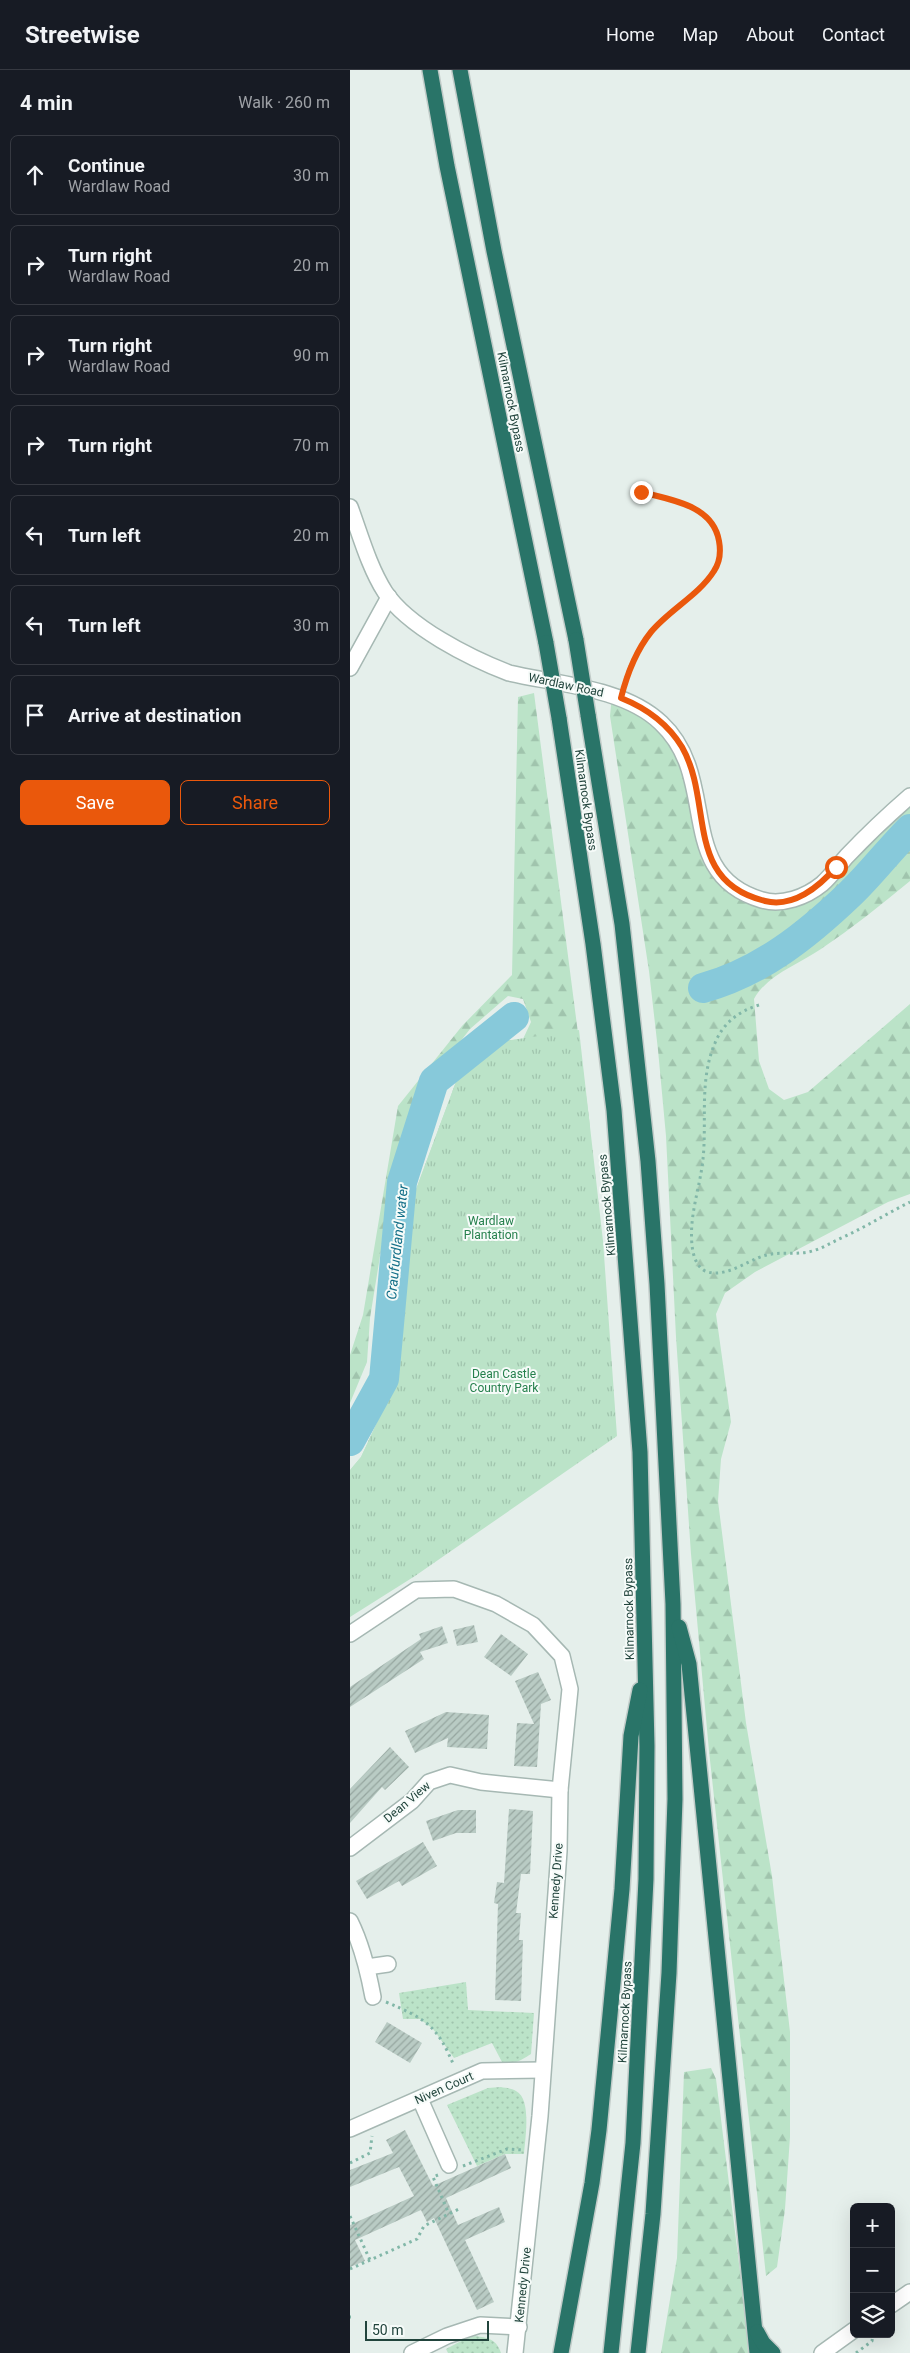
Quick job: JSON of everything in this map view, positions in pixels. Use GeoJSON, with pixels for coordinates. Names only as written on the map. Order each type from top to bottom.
{"type":"FeatureCollection","features":[{"type":"Feature","properties":{"kind":"highway","name":"Kilmarnock Bypass"},"geometry":{"type":"LineString","coordinates":[[430,70],[447,166],[546,644],[559,718],[595,953],[620,1176],[640,1452],[647,1814],[640,2018],[628,2208],[612,2353]]}},
{"type":"Feature","properties":{"kind":"highway","name":"Kilmarnock Bypass"},"geometry":{"type":"LineString","coordinates":[[460,70],[494,251],[576,640],[622,924],[647,1151],[657,1284],[673,1604],[675,1790],[669,1974],[653,2214],[638,2353]]}},
{"type":"Feature","properties":{"kind":"highway"},"geometry":{"type":"LineString","coordinates":[[673,1604],[689,1664],[757,2353]]}},
{"type":"Feature","properties":{"kind":"highway"},"geometry":{"type":"LineString","coordinates":[[561,2353],[592,2183],[599,2130],[627,1824],[631,1736],[645,1661]]}},
{"type":"Feature","properties":{"kind":"highway"},"geometry":{"type":"LineString","coordinates":[[756,2331],[762,2353]]}},
{"type":"Feature","properties":{"kind":"highway"},"geometry":{"type":"LineString","coordinates":[[756,2331],[763,2343],[773,2353]]}},
{"type":"Feature","properties":{"kind":"street","name":"Wardlaw Road"},"geometry":{"type":"LineString","coordinates":[[350,506],[378,579],[388,597],[414,620],[471,657],[509,673],[621,698],[649,713],[673,735],[682,747],[693,777],[703,833],[711,862],[725,882],[751,897],[782,902],[796,898],[822,884],[858,844],[910,796]]}},
{"type":"Feature","properties":{"kind":"street"},"geometry":{"type":"LineString","coordinates":[[350,668],[388,597]]}},
{"type":"Feature","properties":{"kind":"street","name":"Kennedy Drive"},"geometry":{"type":"LineString","coordinates":[[350,1634],[416,1590],[454,1589],[496,1604],[533,1625],[562,1656],[570,1690],[560,1790],[559,1850],[536,2150],[515,2353]]}},
{"type":"Feature","properties":{"kind":"street","name":"Dean View"},"geometry":{"type":"LineString","coordinates":[[350,1848],[412,1801],[429,1782],[450,1776],[481,1782],[560,1790]]}},
{"type":"Feature","properties":{"kind":"street"},"geometry":{"type":"LineString","coordinates":[[350,1921],[368,1967],[373,1997]]}},
{"type":"Feature","properties":{"kind":"street"},"geometry":{"type":"LineString","coordinates":[[368,1967],[388,1964]]}},
{"type":"Feature","properties":{"kind":"street","name":"Niven Court"},"geometry":{"type":"LineString","coordinates":[[350,2129],[482,2071],[542,2070]]}},
{"type":"Feature","properties":{"kind":"street"},"geometry":{"type":"LineString","coordinates":[[420,2099],[451,2168]]}},
{"type":"Feature","properties":{"kind":"street"},"geometry":{"type":"LineString","coordinates":[[895,2302],[910,2292]]}},
{"type":"Feature","properties":{"kind":"street"},"geometry":{"type":"LineString","coordinates":[[419,2352],[447,2336],[480,2324],[519,2327]]}},
{"type":"Feature","properties":{"kind":"street"},"geometry":{"type":"LineString","coordinates":[[822,2353],[850,2333]]}},
{"type":"Feature","properties":{"kind":"path"},"geometry":{"type":"LineString","coordinates":[[621,698],[627,672],[651,632],[703,584],[714,571],[719,560],[718,533],[710,519],[698,510],[679,502],[641,492]]}},
{"type":"Feature","properties":{"kind":"path"},"geometry":{"type":"LineString","coordinates":[[759,1005],[736,1014],[725,1025],[715,1042],[707,1066],[704,1088],[706,1122],[703,1156],[693,1205],[692,1243],[694,1257],[699,1266],[707,1272],[719,1272],[747,1264],[761,1256],[773,1253],[808,1252],[860,1230],[910,1202]]}},
{"type":"Feature","properties":{"kind":"path"},"geometry":{"type":"LineString","coordinates":[[373,1997],[416,2015],[433,2027],[445,2042],[460,2081]]}},
{"type":"Feature","properties":{"kind":"path"},"geometry":{"type":"LineString","coordinates":[[350,2163],[370,2153],[372,2136],[366,2122]]}},
{"type":"Feature","properties":{"kind":"path"},"geometry":{"type":"LineString","coordinates":[[449,2214],[433,2177],[451,2168],[507,2149],[536,2150]]}},
{"type":"Feature","properties":{"kind":"path"},"geometry":{"type":"LineString","coordinates":[[350,2269],[417,2239],[424,2226],[459,2209]]}},
{"type":"Feature","properties":{"kind":"path"},"geometry":{"type":"LineString","coordinates":[[350,2216],[370,2260]]}},
{"type":"Feature","properties":{"kind":"path"},"geometry":{"type":"LineString","coordinates":[[856,2353],[872,2341],[872,2338]]}},
{"type":"Feature","properties":{"kind":"green space","name":"Wardlaw Plantation"},"geometry":{"type":"Polygon","coordinates":[[[534,693],[590,1126],[563,1315],[350,1470],[361,1457],[395,1384],[408,1211],[460,1071],[504,1041],[523,1039],[531,1022],[523,999],[508,996],[470,1029],[415,1100],[393,1176],[370,1318],[367,1362],[350,1403],[350,1355],[363,1315],[398,1106],[462,1026],[512,975],[518,697],[534,693]]]}},
{"type":"Feature","properties":{"kind":"green space"},"geometry":{"type":"Polygon","coordinates":[[[612,695],[673,735],[703,833],[736,889],[796,898],[910,796],[910,881],[833,941],[767,983],[754,999],[759,1061],[769,1089],[784,1100],[808,1092],[910,1004],[910,1194],[888,1202],[755,1272],[725,1293],[716,1314],[731,1422],[721,1459],[718,1501],[746,1723],[772,1876],[790,2032],[790,2137],[785,2209],[777,2267],[766,2276],[709,1751],[691,1554],[676,1337],[666,1136],[658,1050],[649,971],[610,716],[612,695]]]}},
{"type":"Feature","properties":{"kind":"green space","name":"Dean Castle Country Park"},"geometry":{"type":"Polygon","coordinates":[[[579,1030],[603,1241],[617,1436],[415,1576],[350,1617],[350,1470],[361,1457],[395,1384],[408,1211],[460,1071],[504,1041],[579,1030]]]}},
{"type":"Feature","properties":{"kind":"green space"},"geometry":{"type":"Polygon","coordinates":[[[466,1982],[468,2010],[534,2013],[531,2054],[513,2063],[502,2062],[492,2043],[454,2058],[433,2029],[420,2019],[403,2019],[399,1993],[466,1982]]]}},
{"type":"Feature","properties":{"kind":"green space"},"geometry":{"type":"Polygon","coordinates":[[[711,2068],[716,2079],[746,2320],[748,2353],[661,2353],[677,2258],[684,2072],[711,2068]]]}},
{"type":"Feature","properties":{"kind":"green space"},"geometry":{"type":"Polygon","coordinates":[[[501,2087],[516,2091],[521,2095],[524,2102],[526,2130],[524,2154],[505,2154],[477,2166],[447,2105],[488,2088],[501,2087]]]}},
{"type":"Feature","properties":{"kind":"green space"},"geometry":{"type":"Polygon","coordinates":[[[475,2336],[491,2340],[497,2345],[501,2353],[448,2353],[446,2349],[475,2336]]]}},
{"type":"Feature","properties":{"kind":"building"},"geometry":{"type":"Polygon","coordinates":[[[474,1625],[478,1642],[457,1646],[453,1630],[474,1625]]]}},
{"type":"Feature","properties":{"kind":"building"},"geometry":{"type":"Polygon","coordinates":[[[442,1626],[448,1643],[420,1652],[424,1659],[350,1707],[350,1687],[421,1639],[419,1634],[442,1626]]]}},
{"type":"Feature","properties":{"kind":"building"},"geometry":{"type":"Polygon","coordinates":[[[501,1634],[528,1654],[511,1676],[484,1657],[501,1634]]]}},
{"type":"Feature","properties":{"kind":"building"},"geometry":{"type":"Polygon","coordinates":[[[538,1672],[551,1700],[541,1704],[537,1767],[514,1766],[517,1723],[534,1724],[515,1681],[538,1672]]]}},
{"type":"Feature","properties":{"kind":"building"},"geometry":{"type":"Polygon","coordinates":[[[446,1712],[489,1715],[487,1749],[447,1747],[448,1738],[415,1753],[405,1731],[446,1712]]]}},
{"type":"Feature","properties":{"kind":"building"},"geometry":{"type":"Polygon","coordinates":[[[390,1747],[409,1767],[385,1790],[382,1787],[350,1823],[350,1789],[390,1747]]]}},
{"type":"Feature","properties":{"kind":"building"},"geometry":{"type":"Polygon","coordinates":[[[509,1809],[533,1811],[530,1874],[521,1874],[516,1913],[521,1913],[519,1940],[523,1940],[521,2001],[495,2000],[498,1904],[494,1903],[497,1882],[504,1883],[509,1809]]]}},
{"type":"Feature","properties":{"kind":"building"},"geometry":{"type":"Polygon","coordinates":[[[458,1810],[476,1810],[476,1833],[456,1833],[433,1841],[426,1821],[458,1810]]]}},
{"type":"Feature","properties":{"kind":"building"},"geometry":{"type":"Polygon","coordinates":[[[423,1842],[437,1866],[402,1886],[399,1881],[367,1899],[356,1881],[423,1842]]]}},
{"type":"Feature","properties":{"kind":"building"},"geometry":{"type":"Polygon","coordinates":[[[387,2022],[422,2043],[410,2063],[375,2042],[387,2022]]]}},
{"type":"Feature","properties":{"kind":"building"},"geometry":{"type":"Polygon","coordinates":[[[405,2130],[433,2186],[505,2154],[511,2168],[446,2198],[458,2225],[499,2207],[505,2222],[465,2240],[494,2302],[477,2310],[434,2218],[427,2222],[421,2210],[355,2240],[365,2261],[350,2267],[350,2225],[414,2196],[399,2167],[350,2187],[350,2170],[393,2153],[386,2140],[405,2130]]]}},
{"type":"Feature","properties":{"kind":"waterway","name":"Craufurdland water"},"geometry":{"type":"LineString","coordinates":[[703,988],[724,981],[764,962],[800,938],[850,894],[910,829]]}},
{"type":"Feature","properties":{"kind":"waterway","name":"Craufurdland water"},"geometry":{"type":"LineString","coordinates":[[350,1441],[384,1379],[402,1182],[434,1081],[514,1017]]}},
{"type":"Feature","properties":{"kind":"route"},"geometry":{"type":"LineString","coordinates":[[641,492],[679,502],[698,510],[710,519],[718,533],[719,560],[714,571],[703,584],[651,632],[627,672],[621,698],[641,706],[662,723],[682,747],[693,777],[707,850],[711,862],[725,882],[751,897],[782,902],[796,898],[822,884],[836,867]]}}]}
